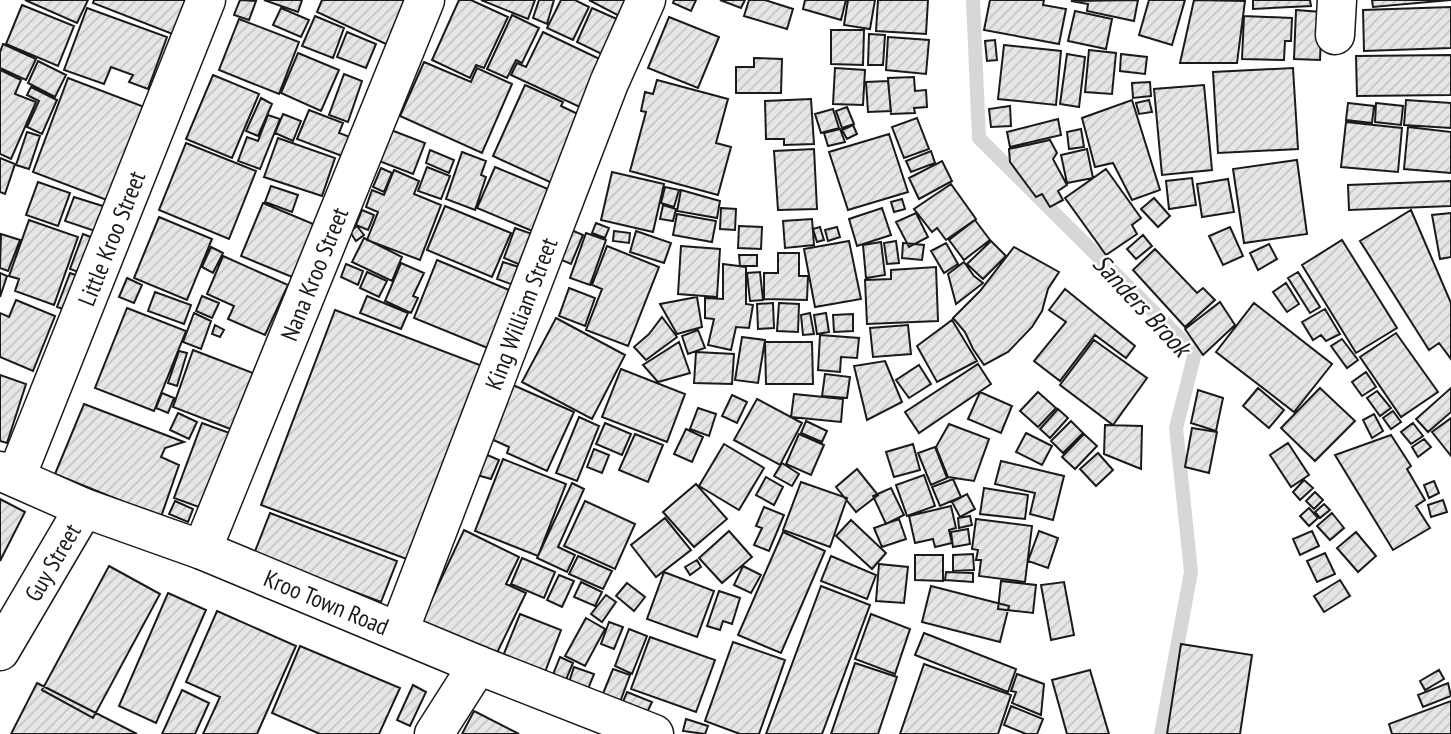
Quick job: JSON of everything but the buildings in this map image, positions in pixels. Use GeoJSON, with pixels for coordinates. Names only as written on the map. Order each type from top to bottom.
{"type":"FeatureCollection","features":[{"type":"Feature","properties":{"kind":"street","name":"Little Kroo Street"},"geometry":{"type":"LineString","coordinates":[[8,474],[206,0]]}},
{"type":"Feature","properties":{"kind":"street","name":"Nana Kroo Street"},"geometry":{"type":"LineString","coordinates":[[202,550],[425,0]]}},
{"type":"Feature","properties":{"kind":"street","name":"King William Street"},"geometry":{"type":"LineString","coordinates":[[399,631],[604,96],[646,0]]}},
{"type":"Feature","properties":{"kind":"street","name":"Kroo Town Road"},"geometry":{"type":"LineString","coordinates":[[8,474],[84,508],[202,550],[478,665],[654,734]]}},
{"type":"Feature","properties":{"kind":"street","name":"Guy Street"},"geometry":{"type":"LineString","coordinates":[[0,651],[84,508]]}},
{"type":"Feature","properties":{"kind":"street"},"geometry":{"type":"LineString","coordinates":[[434,734],[478,665]]}},
{"type":"Feature","properties":{"kind":"waterway","name":"Sanders Brook"},"geometry":{"type":"LineString","coordinates":[[973,0],[979,138],[1195,353],[1176,428],[1191,572],[1161,734]]}}]}
